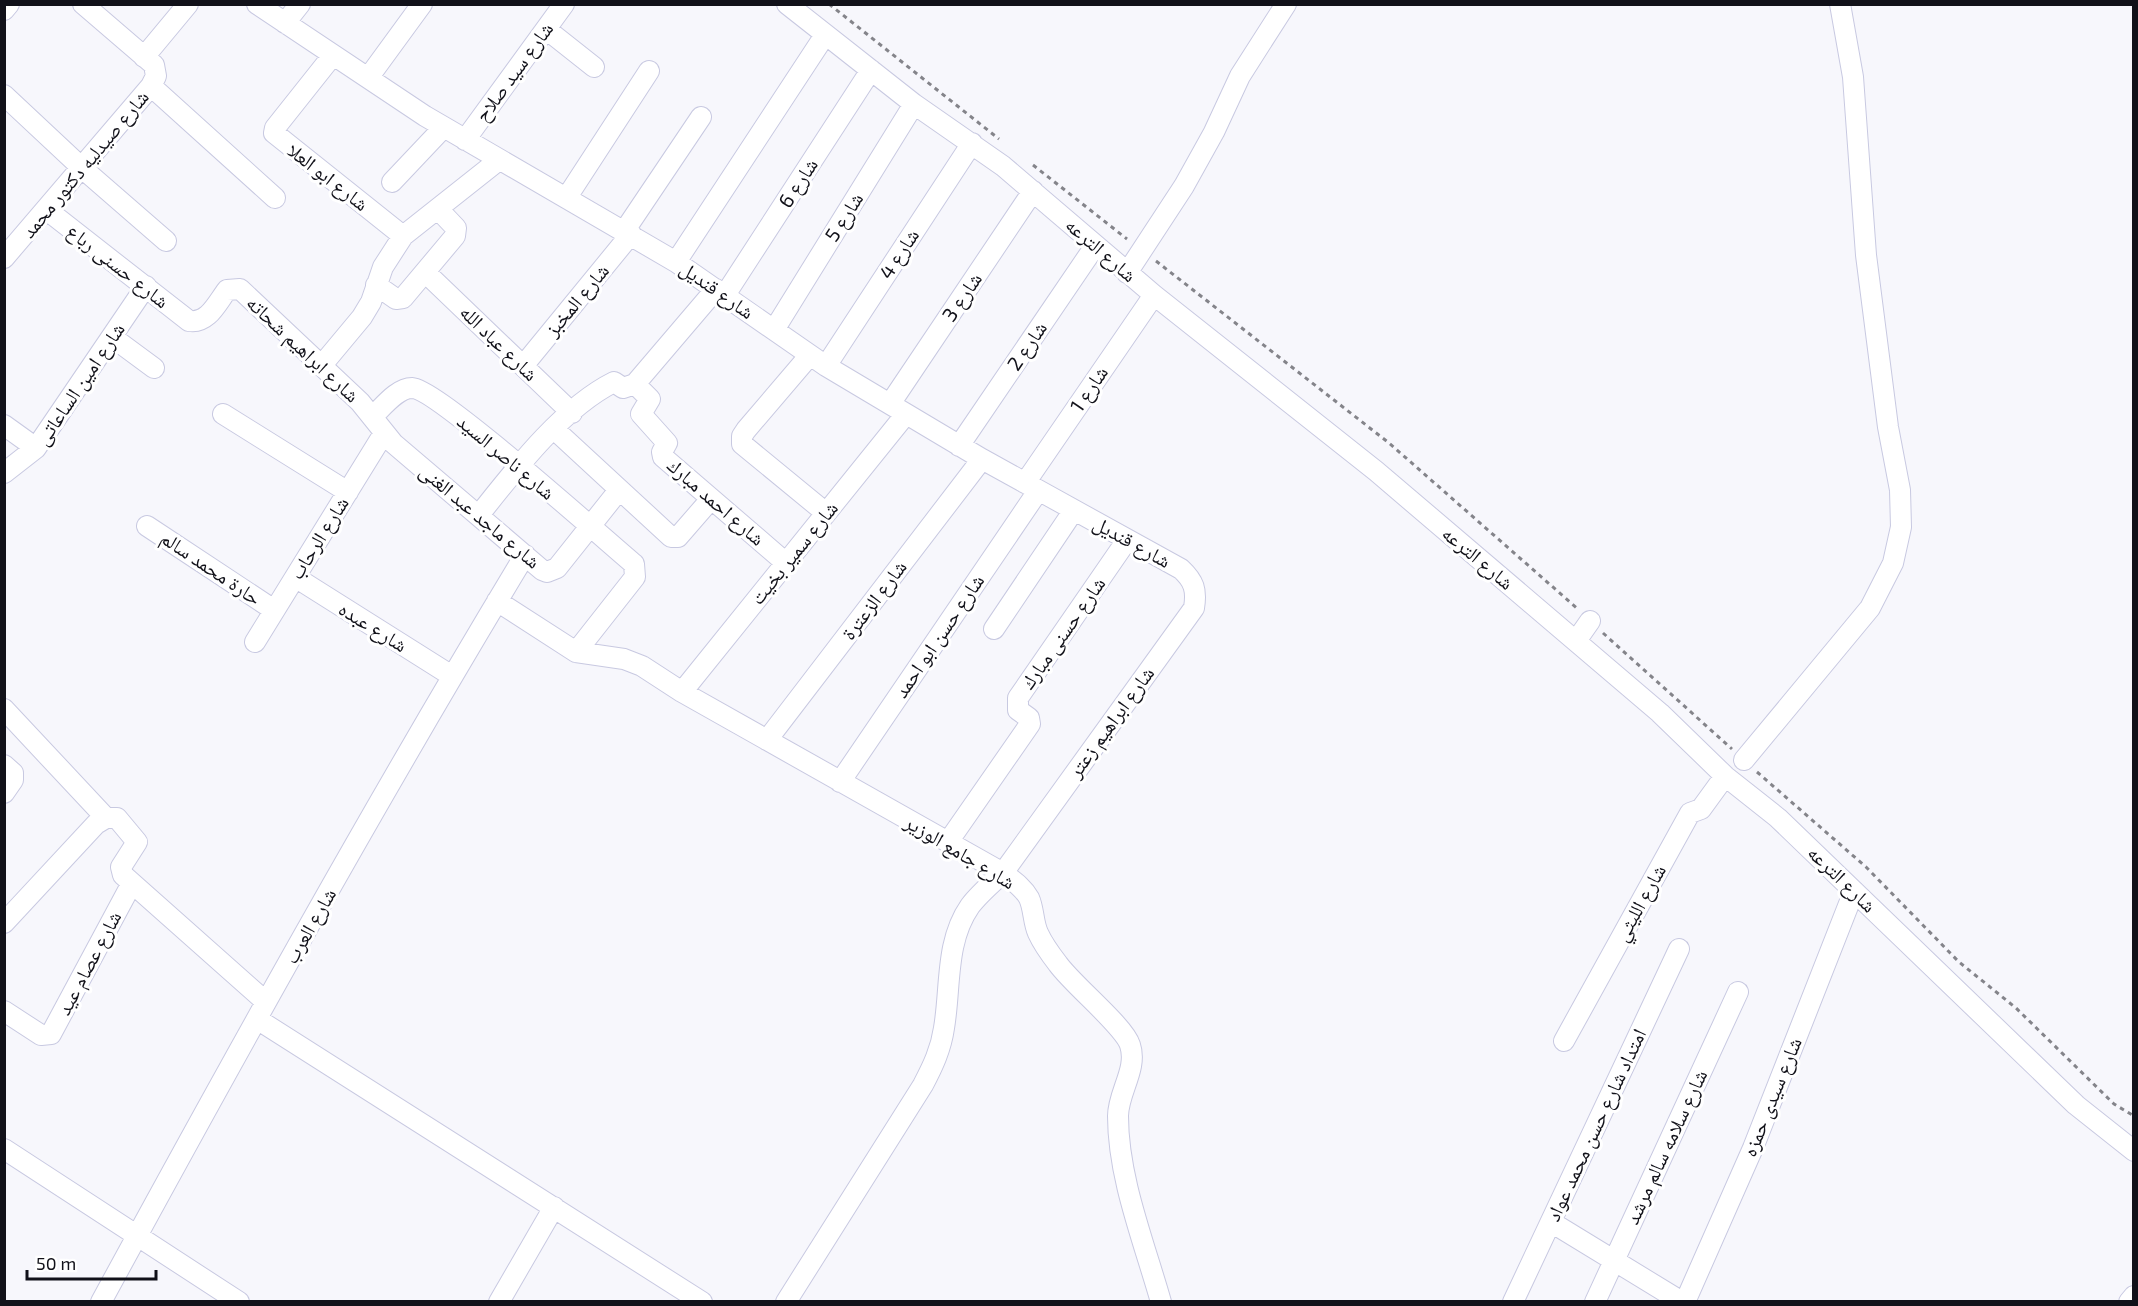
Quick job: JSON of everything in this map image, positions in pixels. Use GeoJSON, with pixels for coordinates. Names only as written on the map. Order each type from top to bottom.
{"type":"FeatureCollection","features":[{"type":"Feature","properties":{"kind":"street"},"geometry":{"type":"LineString","coordinates":[[4,10],[9,4]]}},
{"type":"Feature","properties":{"kind":"street"},"geometry":{"type":"LineString","coordinates":[[83,4],[149,61],[188,4]]}},
{"type":"Feature","properties":{"kind":"street","name":"شارع قنديل"},"geometry":{"type":"LineString","coordinates":[[257,4],[465,140],[628,232],[676,262],[818,360],[898,409],[959,446],[1181,569]]}},
{"type":"Feature","properties":{"kind":"street"},"geometry":{"type":"LineString","coordinates":[[285,23],[300,4]]}},
{"type":"Feature","properties":{"kind":"street"},"geometry":{"type":"LineString","coordinates":[[368,78],[422,4]]}},
{"type":"Feature","properties":{"kind":"street","name":"شارع سيد صلاح"},"geometry":{"type":"LineString","coordinates":[[465,140],[564,4]]}},
{"type":"Feature","properties":{"kind":"street","name":"شارع الترعه"},"geometry":{"type":"LineString","coordinates":[[787,4],[914,104],[972,143],[1033,191],[1127,273],[1376,471],[1576,641],[1660,713],[1725,776],[1778,818],[2076,1105],[2133,1152]]}},
{"type":"Feature","properties":{"kind":"street"},"geometry":{"type":"LineString","coordinates":[[1127,273],[1184,186],[1214,132],[1240,76],[1286,4]]}},
{"type":"Feature","properties":{"kind":"street"},"geometry":{"type":"LineString","coordinates":[[1744,760],[1870,608],[1893,563],[1900,527],[1900,490],[1888,427],[1866,255],[1853,77],[1840,4]]}},
{"type":"Feature","properties":{"kind":"street"},"geometry":{"type":"LineString","coordinates":[[546,29],[594,67]]}},
{"type":"Feature","properties":{"kind":"street"},"geometry":{"type":"LineString","coordinates":[[676,262],[825,35]]}},
{"type":"Feature","properties":{"kind":"street","name":"شارع ابو العلا"},"geometry":{"type":"LineString","coordinates":[[333,55],[275,128],[274,133],[403,236]]}},
{"type":"Feature","properties":{"kind":"street","name":"شارع صيدليه دكتور محمد"},"geometry":{"type":"LineString","coordinates":[[8,246],[47,210],[151,86],[156,76],[149,61]]}},
{"type":"Feature","properties":{"kind":"street","name":"شارع 6"},"geometry":{"type":"LineString","coordinates":[[635,384],[721,292],[871,70]]}},
{"type":"Feature","properties":{"kind":"street"},"geometry":{"type":"LineString","coordinates":[[567,197],[649,71]]}},
{"type":"Feature","properties":{"kind":"street"},"geometry":{"type":"LineString","coordinates":[[151,86],[275,198]]}},
{"type":"Feature","properties":{"kind":"street"},"geometry":{"type":"LineString","coordinates":[[4,95],[82,168],[166,240]]}},
{"type":"Feature","properties":{"kind":"street","name":"شارع 5"},"geometry":{"type":"LineString","coordinates":[[774,330],[914,104]]}},
{"type":"Feature","properties":{"kind":"street","name":"شارع المخبز"},"geometry":{"type":"LineString","coordinates":[[523,366],[628,232],[701,117]]}},
{"type":"Feature","properties":{"kind":"street"},"geometry":{"type":"LineString","coordinates":[[392,182],[444,127]]}},
{"type":"Feature","properties":{"kind":"street","name":"شارع 4"},"geometry":{"type":"LineString","coordinates":[[826,513],[742,444],[741,436],[818,360],[972,143]]}},
{"type":"Feature","properties":{"kind":"street"},"geometry":{"type":"LineString","coordinates":[[321,365],[363,317],[392,251],[403,236],[499,160]]}},
{"type":"Feature","properties":{"kind":"street","name":"شارع 3"},"geometry":{"type":"LineString","coordinates":[[898,409],[1033,191]]}},
{"type":"Feature","properties":{"kind":"street"},"geometry":{"type":"LineString","coordinates":[[376,285],[396,298],[403,298],[456,234],[456,228],[438,209]]}},
{"type":"Feature","properties":{"kind":"street","name":"شارع حسنى رباع"},"geometry":{"type":"LineString","coordinates":[[47,210],[189,321]]}},
{"type":"Feature","properties":{"kind":"street","name":"شارع 2"},"geometry":{"type":"LineString","coordinates":[[959,446],[1095,246]]}},
{"type":"Feature","properties":{"kind":"street","name":"شارع عباد الله"},"geometry":{"type":"LineString","coordinates":[[425,272],[573,413]]}},
{"type":"Feature","properties":{"kind":"street","name":"شارع امين الساعاتى"},"geometry":{"type":"LineString","coordinates":[[4,473],[36,448],[146,286]]}},
{"type":"Feature","properties":{"kind":"street","name":"شارع ابراهيم شحاته"},"geometry":{"type":"LineString","coordinates":[[189,321],[198,323],[206,318],[227,290],[240,289],[321,365],[372,417],[384,433]]}},
{"type":"Feature","properties":{"kind":"street","name":"شارع 1"},"geometry":{"type":"LineString","coordinates":[[1032,487],[1154,295]]}},
{"type":"Feature","properties":{"kind":"street"},"geometry":{"type":"LineString","coordinates":[[112,337],[154,368]]}},
{"type":"Feature","properties":{"kind":"street"},"geometry":{"type":"LineString","coordinates":[[479,515],[518,466],[573,413],[614,382],[623,388],[635,384]]}},
{"type":"Feature","properties":{"kind":"street","name":"شارع احمد مبارك"},"geometry":{"type":"LineString","coordinates":[[635,384],[650,397],[650,402],[641,414],[667,443],[662,452],[663,457],[786,563]]}},
{"type":"Feature","properties":{"kind":"street","name":"شارع ناصر السيد"},"geometry":{"type":"LineString","coordinates":[[372,417],[401,391],[419,389],[464,421],[634,564],[635,577],[576,652]]}},
{"type":"Feature","properties":{"kind":"street","name":"شارع سمير بخيت"},"geometry":{"type":"LineString","coordinates":[[682,692],[826,513],[898,409]]}},
{"type":"Feature","properties":{"kind":"street"},"geometry":{"type":"LineString","coordinates":[[223,414],[348,492]]}},
{"type":"Feature","properties":{"kind":"street"},"geometry":{"type":"LineString","coordinates":[[4,425],[36,448]]}},
{"type":"Feature","properties":{"kind":"street"},"geometry":{"type":"LineString","coordinates":[[554,429],[619,490],[675,538],[711,499]]}},
{"type":"Feature","properties":{"kind":"street","name":"شارع الرحاب"},"geometry":{"type":"LineString","coordinates":[[255,642],[384,433]]}},
{"type":"Feature","properties":{"kind":"street","name":"شارع ماجد عبد الغنى"},"geometry":{"type":"LineString","coordinates":[[384,433],[542,570],[553,571],[619,490]]}},
{"type":"Feature","properties":{"kind":"street","name":"شارع الزعترة"},"geometry":{"type":"LineString","coordinates":[[767,740],[982,459]]}},
{"type":"Feature","properties":{"kind":"street","name":"شارع حسن ابو احمد"},"geometry":{"type":"LineString","coordinates":[[840,782],[1032,487]]}},
{"type":"Feature","properties":{"kind":"street"},"geometry":{"type":"LineString","coordinates":[[994,629],[1074,510]]}},
{"type":"Feature","properties":{"kind":"street","name":"حارة محمد سالم"},"geometry":{"type":"LineString","coordinates":[[147,526],[274,610]]}},
{"type":"Feature","properties":{"kind":"street","name":"شارع حسنى مبارك"},"geometry":{"type":"LineString","coordinates":[[948,843],[1030,724],[1029,718],[1018,710],[1018,698],[1127,540]]}},
{"type":"Feature","properties":{"kind":"street","name":"شارع العرب"},"geometry":{"type":"LineString","coordinates":[[101,1302],[261,1011],[452,676],[525,555]]}},
{"type":"Feature","properties":{"kind":"street","name":"شارع ابراهيم زعتر"},"geometry":{"type":"LineString","coordinates":[[786,1302],[923,1084],[938,1056],[944,1028],[948,970],[963,920],[970,905],[1003,873],[1194,608],[1196,593],[1192,579],[1181,569]]}},
{"type":"Feature","properties":{"kind":"street","name":"شارع عبده"},"geometry":{"type":"LineString","coordinates":[[295,577],[452,676]]}},
{"type":"Feature","properties":{"kind":"street","name":"شارع جامع الوزير"},"geometry":{"type":"LineString","coordinates":[[497,601],[576,652],[624,659],[642,666],[682,692],[1003,873],[1020,886],[1028,898],[1038,932],[1058,965],[1119,1028],[1130,1043],[1130,1068],[1119,1097],[1118,1117],[1126,1176],[1161,1302]]}},
{"type":"Feature","properties":{"kind":"street"},"geometry":{"type":"LineString","coordinates":[[1576,641],[1590,621]]}},
{"type":"Feature","properties":{"kind":"street"},"geometry":{"type":"LineString","coordinates":[[4,709],[106,818]]}},
{"type":"Feature","properties":{"kind":"street"},"geometry":{"type":"LineString","coordinates":[[4,765],[13,773],[7,790]]}},
{"type":"Feature","properties":{"kind":"street","name":"شارع الليثي"},"geometry":{"type":"LineString","coordinates":[[1564,1041],[1690,813],[1701,809],[1725,776]]}},
{"type":"Feature","properties":{"kind":"street"},"geometry":{"type":"LineString","coordinates":[[4,923],[96,824],[106,818],[117,818],[137,842],[121,870],[261,1011],[554,1207],[702,1302]]}},
{"type":"Feature","properties":{"kind":"street","name":"شارع عصام عيد"},"geometry":{"type":"LineString","coordinates":[[4,1011],[41,1035],[51,1034],[132,883]]}},
{"type":"Feature","properties":{"kind":"street","name":"شارع سيدى حمزه"},"geometry":{"type":"LineString","coordinates":[[1683,1302],[1753,1148],[1854,891]]}},
{"type":"Feature","properties":{"kind":"street","name":"امتداد شارع حسن محمد عواد"},"geometry":{"type":"LineString","coordinates":[[1513,1302],[1679,949]]}},
{"type":"Feature","properties":{"kind":"street","name":"شارع سلامه سالم مرشد"},"geometry":{"type":"LineString","coordinates":[[1595,1302],[1738,992]]}},
{"type":"Feature","properties":{"kind":"street"},"geometry":{"type":"LineString","coordinates":[[4,1149],[238,1302]]}},
{"type":"Feature","properties":{"kind":"street"},"geometry":{"type":"LineString","coordinates":[[499,1302],[554,1207]]}},
{"type":"Feature","properties":{"kind":"street"},"geometry":{"type":"LineString","coordinates":[[1551,1222],[1683,1302]]}},
{"type":"Feature","properties":{"kind":"street"},"geometry":{"type":"LineString","coordinates":[[2130,1302],[2133,1296]]}}]}
